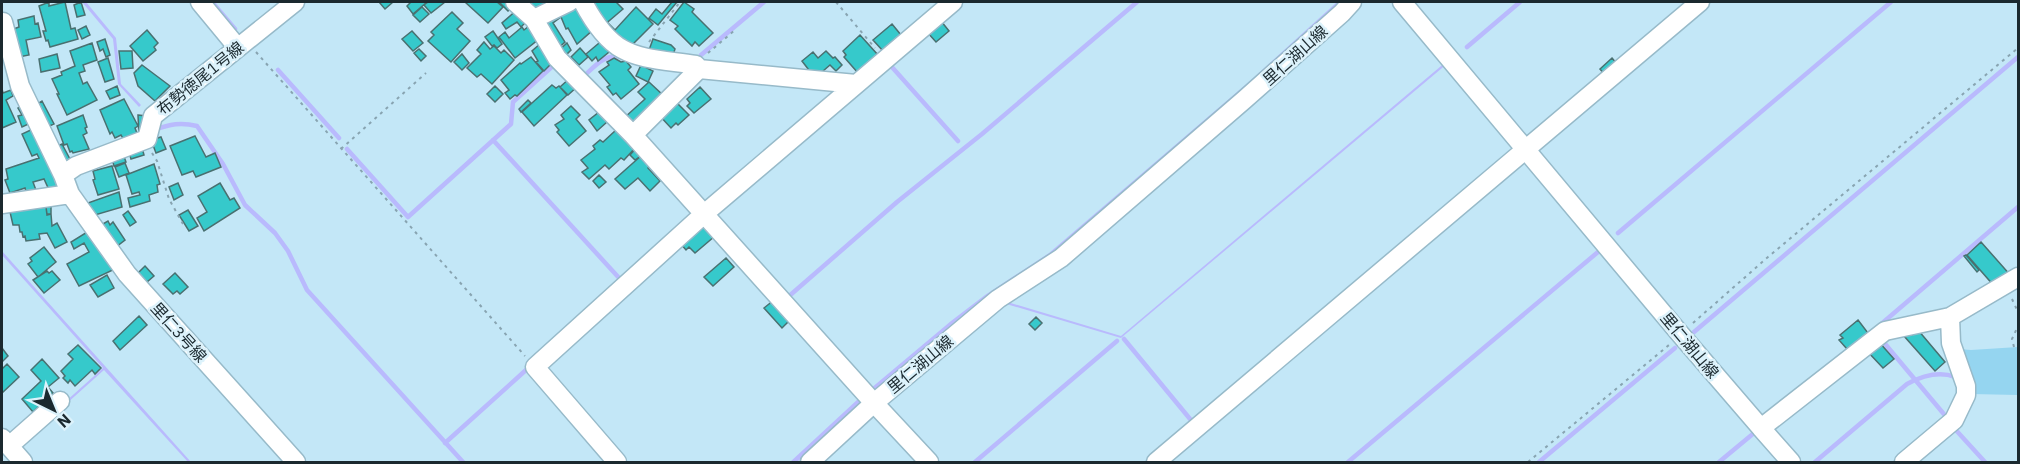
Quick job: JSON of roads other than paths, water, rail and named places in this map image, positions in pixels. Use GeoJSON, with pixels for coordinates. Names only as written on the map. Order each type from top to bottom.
{"type":"FeatureCollection","features":[{"type":"Feature","properties":{"kind":"street"},"geometry":{"type":"LineString","coordinates":[[200,2],[242,45]]}},
{"type":"Feature","properties":{"kind":"street","name":"布勢徳尾1号線"},"geometry":{"type":"LineString","coordinates":[[63,175],[76,166],[147,139],[153,116],[295,2]]}},
{"type":"Feature","properties":{"kind":"street","name":"里仁湖山線"},"geometry":{"type":"LineString","coordinates":[[515,2],[534,19],[556,58],[633,135],[874,403],[998,299],[1061,258],[1253,93],[1352,2]]}},
{"type":"Feature","properties":{"kind":"street"},"geometry":{"type":"LineString","coordinates":[[534,19],[568,2]]}},
{"type":"Feature","properties":{"kind":"street"},"geometry":{"type":"LineString","coordinates":[[583,2],[610,42],[629,54],[698,67],[856,84]]}},
{"type":"Feature","properties":{"kind":"street"},"geometry":{"type":"LineString","coordinates":[[617,462],[535,367],[704,214],[953,2]]}},
{"type":"Feature","properties":{"kind":"street","name":"里仁湖山線"},"geometry":{"type":"LineString","coordinates":[[1402,2],[1680,335],[1791,462]]}},
{"type":"Feature","properties":{"kind":"street"},"geometry":{"type":"LineString","coordinates":[[1156,462],[1700,2]]}},
{"type":"Feature","properties":{"kind":"street"},"geometry":{"type":"LineString","coordinates":[[2,22],[20,86],[70,194],[2,204]]}},
{"type":"Feature","properties":{"kind":"street"},"geometry":{"type":"LineString","coordinates":[[633,135],[698,67]]}},
{"type":"Feature","properties":{"kind":"street","name":"里仁3号線"},"geometry":{"type":"LineString","coordinates":[[70,194],[127,274],[296,462]]}},
{"type":"Feature","properties":{"kind":"street"},"geometry":{"type":"LineString","coordinates":[[1761,428],[1885,331],[1950,317],[2019,277]]}},
{"type":"Feature","properties":{"kind":"street"},"geometry":{"type":"LineString","coordinates":[[1904,462],[1954,420],[1966,395],[1966,386],[1951,343],[1950,317]]}},
{"type":"Feature","properties":{"kind":"street"},"geometry":{"type":"LineString","coordinates":[[23,462],[5,442],[60,401]]}},
{"type":"Feature","properties":{"kind":"street"},"geometry":{"type":"LineString","coordinates":[[810,462],[874,403],[929,462]]}},
{"type":"Feature","properties":{"kind":"waterway"},"geometry":{"type":"LineString","coordinates":[[212,2],[235,29]]}},
{"type":"Feature","properties":{"kind":"waterway"},"geometry":{"type":"LineString","coordinates":[[701,55],[764,2]]}},
{"type":"Feature","properties":{"kind":"waterway"},"geometry":{"type":"LineString","coordinates":[[788,297],[897,202],[982,134],[1137,2]]}},
{"type":"Feature","properties":{"kind":"waterway"},"geometry":{"type":"LineString","coordinates":[[1467,47],[1520,2]]}},
{"type":"Feature","properties":{"kind":"waterway"},"geometry":{"type":"LineString","coordinates":[[1618,233],[1891,2]]}},
{"type":"Feature","properties":{"kind":"waterway"},"geometry":{"type":"LineString","coordinates":[[581,74],[583,77],[605,59],[622,57]]}},
{"type":"Feature","properties":{"kind":"waterway"},"geometry":{"type":"LineString","coordinates":[[1694,332],[2018,57]]}},
{"type":"Feature","properties":{"kind":"waterway"},"geometry":{"type":"LineString","coordinates":[[347,149],[408,217],[511,124],[513,102],[555,64]]}},
{"type":"Feature","properties":{"kind":"waterway"},"geometry":{"type":"LineString","coordinates":[[891,66],[958,141]]}},
{"type":"Feature","properties":{"kind":"waterway"},"geometry":{"type":"LineString","coordinates":[[278,70],[339,138]]}},
{"type":"Feature","properties":{"kind":"waterway"},"geometry":{"type":"LineString","coordinates":[[154,130],[176,124],[197,126],[223,164],[245,205],[275,233],[288,251],[307,290],[463,462]]}},
{"type":"Feature","properties":{"kind":"waterway"},"geometry":{"type":"LineString","coordinates":[[493,140],[620,279]]}},
{"type":"Feature","properties":{"kind":"waterway"},"geometry":{"type":"LineString","coordinates":[[1880,325],[2018,207]]}},
{"type":"Feature","properties":{"kind":"waterway"},"geometry":{"type":"LineString","coordinates":[[1348,462],[1598,252]]}},
{"type":"Feature","properties":{"kind":"waterway"},"geometry":{"type":"LineString","coordinates":[[1124,339],[1195,425]]}},
{"type":"Feature","properties":{"kind":"waterway"},"geometry":{"type":"LineString","coordinates":[[1881,339],[1948,419]]}},
{"type":"Feature","properties":{"kind":"waterway"},"geometry":{"type":"LineString","coordinates":[[975,462],[1117,341]]}},
{"type":"Feature","properties":{"kind":"waterway"},"geometry":{"type":"LineString","coordinates":[[1539,462],[1675,348]]}},
{"type":"Feature","properties":{"kind":"waterway"},"geometry":{"type":"LineString","coordinates":[[445,443],[526,370]]}},
{"type":"Feature","properties":{"kind":"waterway"},"geometry":{"type":"LineString","coordinates":[[1815,462],[1907,384],[1931,375],[1943,374],[1955,377]]}},
{"type":"Feature","properties":{"kind":"waterway"},"geometry":{"type":"LineString","coordinates":[[1954,428],[1985,462]]}},
{"type":"Feature","properties":{"kind":"waterway"},"geometry":{"type":"LineString","coordinates":[[1719,462],[1754,433]]}}]}
